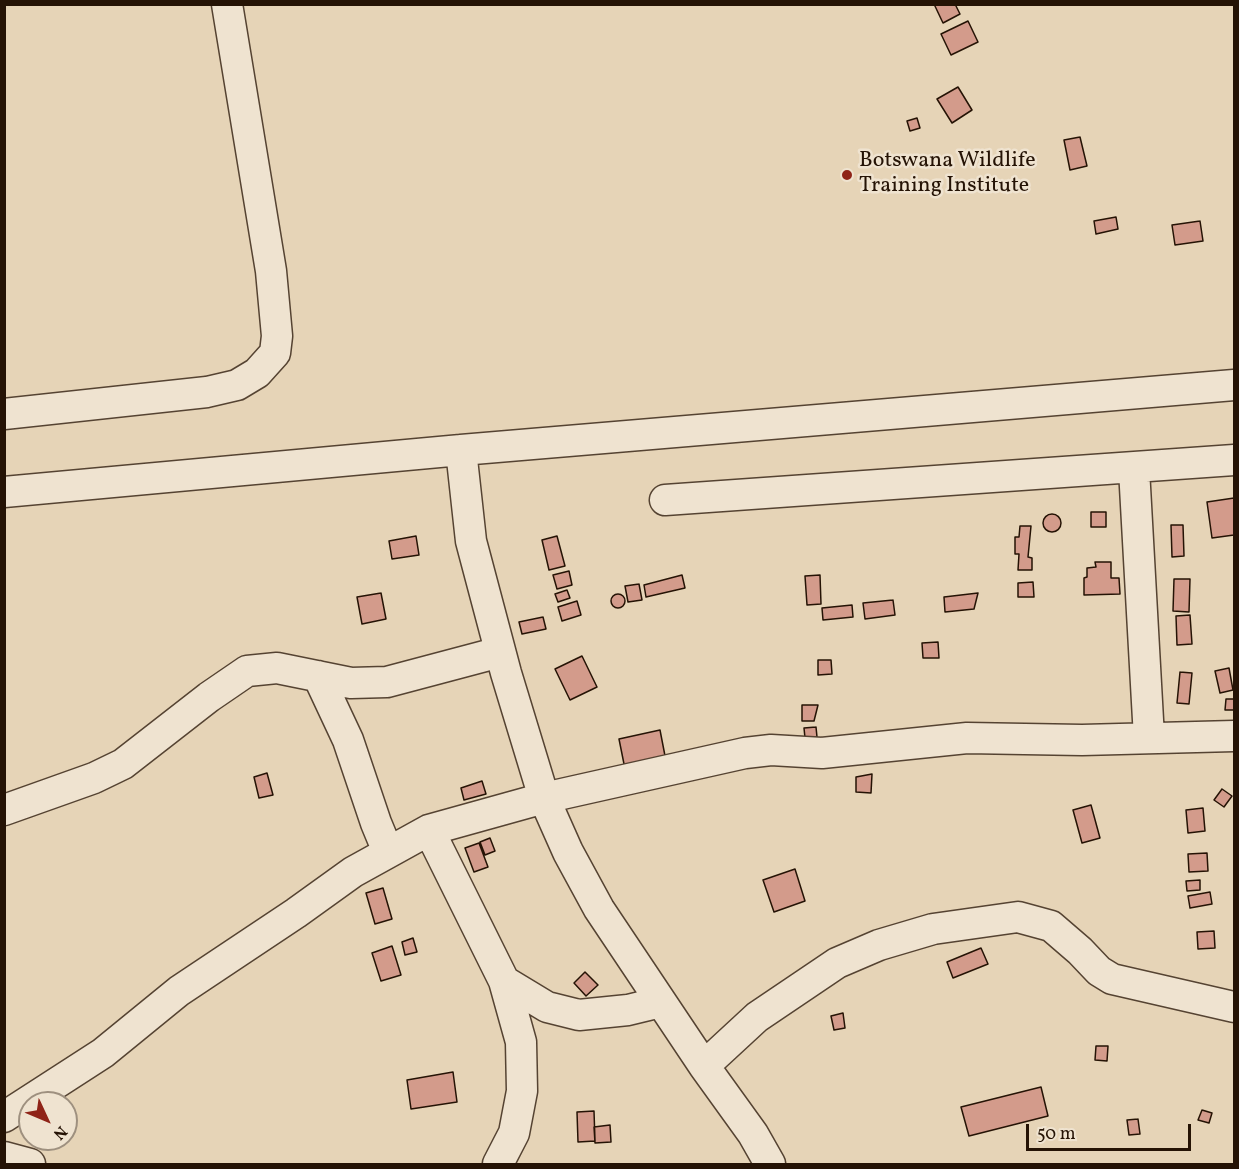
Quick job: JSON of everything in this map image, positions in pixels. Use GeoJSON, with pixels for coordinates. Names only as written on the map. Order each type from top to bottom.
{"type":"FeatureCollection","features":[{"type":"Feature","properties":{"kind":"street"},"geometry":{"type":"LineString","coordinates":[[4,414],[207,392],[237,385],[257,373],[275,353],[277,336],[271,271],[227,4]]}},
{"type":"Feature","properties":{"kind":"street"},"geometry":{"type":"LineString","coordinates":[[4,492],[461,450],[1234,385]]}},
{"type":"Feature","properties":{"kind":"street"},"geometry":{"type":"LineString","coordinates":[[461,450],[471,541],[500,652],[544,798],[568,852],[599,909],[704,1066],[753,1134],[770,1164]]}},
{"type":"Feature","properties":{"kind":"street"},"geometry":{"type":"LineString","coordinates":[[665,500],[1134,469],[1234,460]]}},
{"type":"Feature","properties":{"kind":"street"},"geometry":{"type":"LineString","coordinates":[[1134,469],[1149,738]]}},
{"type":"Feature","properties":{"kind":"street"},"geometry":{"type":"LineString","coordinates":[[4,810],[94,778],[123,764],[209,697],[247,671],[277,668],[351,683],[387,682],[500,652]]}},
{"type":"Feature","properties":{"kind":"street"},"geometry":{"type":"LineString","coordinates":[[318,675],[348,740],[376,824],[388,852]]}},
{"type":"Feature","properties":{"kind":"street"},"geometry":{"type":"LineString","coordinates":[[4,1117],[103,1053],[179,991],[296,913],[352,872],[429,830],[544,798],[746,753],[771,750],[822,753],[967,738],[1234,736]]}},
{"type":"Feature","properties":{"kind":"street"},"geometry":{"type":"LineString","coordinates":[[429,830],[504,981],[521,1042],[522,1091],[514,1133],[498,1164]]}},
{"type":"Feature","properties":{"kind":"street"},"geometry":{"type":"LineString","coordinates":[[704,1066],[757,1017],[837,963],[879,945],[933,929],[1018,917],[1051,926],[1099,971],[1112,980],[1234,1007]]}},
{"type":"Feature","properties":{"kind":"street"},"geometry":{"type":"LineString","coordinates":[[504,981],[547,1007],[579,1015],[628,1010],[661,1002]]}},
{"type":"Feature","properties":{"kind":"street"},"geometry":{"type":"LineString","coordinates":[[4,1157],[30,1164]]}},
{"type":"Feature","properties":{"kind":"building"},"geometry":{"type":"Polygon","coordinates":[[[934,4],[955,4],[960,14],[943,23],[934,4]]]}},
{"type":"Feature","properties":{"kind":"building"},"geometry":{"type":"Polygon","coordinates":[[[968,21],[978,42],[951,55],[941,34],[968,21]]]}},
{"type":"Feature","properties":{"kind":"building"},"geometry":{"type":"Polygon","coordinates":[[[958,87],[972,110],[952,123],[937,99],[958,87]]]}},
{"type":"Feature","properties":{"kind":"building"},"geometry":{"type":"Polygon","coordinates":[[[917,118],[920,128],[910,131],[907,121],[917,118]]]}},
{"type":"Feature","properties":{"kind":"building"},"geometry":{"type":"Polygon","coordinates":[[[1080,137],[1087,166],[1070,170],[1064,140],[1080,137]]]}},
{"type":"Feature","properties":{"kind":"building"},"geometry":{"type":"Polygon","coordinates":[[[1116,217],[1118,229],[1096,234],[1094,221],[1116,217]]]}},
{"type":"Feature","properties":{"kind":"building"},"geometry":{"type":"Polygon","coordinates":[[[1200,221],[1203,241],[1175,245],[1172,225],[1200,221]]]}},
{"type":"Feature","properties":{"kind":"building"},"geometry":{"type":"Polygon","coordinates":[[[1234,498],[1234,535],[1212,538],[1207,502],[1234,498]]]}},
{"type":"Feature","properties":{"kind":"building"},"geometry":{"type":"Polygon","coordinates":[[[1091,512],[1106,512],[1106,527],[1091,527],[1091,512]]]}},
{"type":"Feature","properties":{"kind":"building"},"geometry":{"type":"Polygon","coordinates":[[[1052,514],[1058,517],[1061,523],[1058,529],[1052,532],[1046,529],[1043,523],[1046,517],[1052,514]]]}},
{"type":"Feature","properties":{"kind":"building"},"geometry":{"type":"Polygon","coordinates":[[[1171,525],[1183,525],[1184,556],[1172,557],[1171,525]]]}},
{"type":"Feature","properties":{"kind":"building"},"geometry":{"type":"Polygon","coordinates":[[[1020,526],[1031,526],[1028,557],[1032,558],[1032,570],[1018,570],[1019,554],[1015,554],[1015,537],[1019,537],[1020,526]]]}},
{"type":"Feature","properties":{"kind":"building"},"geometry":{"type":"Polygon","coordinates":[[[416,536],[419,555],[392,559],[389,541],[416,536]]]}},
{"type":"Feature","properties":{"kind":"building"},"geometry":{"type":"Polygon","coordinates":[[[557,536],[565,566],[549,570],[542,540],[557,536]]]}},
{"type":"Feature","properties":{"kind":"building"},"geometry":{"type":"Polygon","coordinates":[[[1095,562],[1111,562],[1111,578],[1119,578],[1120,594],[1084,595],[1084,578],[1087,577],[1087,568],[1096,567],[1095,562]]]}},
{"type":"Feature","properties":{"kind":"building"},"geometry":{"type":"Polygon","coordinates":[[[569,571],[572,585],[557,589],[553,575],[569,571]]]}},
{"type":"Feature","properties":{"kind":"building"},"geometry":{"type":"Polygon","coordinates":[[[682,575],[685,588],[646,597],[644,585],[682,575]]]}},
{"type":"Feature","properties":{"kind":"building"},"geometry":{"type":"Polygon","coordinates":[[[820,575],[821,604],[807,605],[805,576],[820,575]]]}},
{"type":"Feature","properties":{"kind":"building"},"geometry":{"type":"Polygon","coordinates":[[[1174,579],[1190,579],[1189,612],[1173,611],[1174,579]]]}},
{"type":"Feature","properties":{"kind":"building"},"geometry":{"type":"Polygon","coordinates":[[[1033,582],[1034,597],[1018,597],[1018,583],[1033,582]]]}},
{"type":"Feature","properties":{"kind":"building"},"geometry":{"type":"Polygon","coordinates":[[[639,584],[642,600],[628,602],[625,586],[639,584]]]}},
{"type":"Feature","properties":{"kind":"building"},"geometry":{"type":"Polygon","coordinates":[[[567,590],[570,598],[558,602],[555,594],[567,590]]]}},
{"type":"Feature","properties":{"kind":"building"},"geometry":{"type":"Polygon","coordinates":[[[381,593],[386,619],[362,624],[357,597],[381,593]]]}},
{"type":"Feature","properties":{"kind":"building"},"geometry":{"type":"Polygon","coordinates":[[[978,593],[974,609],[945,612],[944,597],[978,593]]]}},
{"type":"Feature","properties":{"kind":"building"},"geometry":{"type":"Polygon","coordinates":[[[615,594],[621,594],[625,601],[621,608],[615,608],[611,604],[611,598],[615,594]]]}},
{"type":"Feature","properties":{"kind":"building"},"geometry":{"type":"Polygon","coordinates":[[[893,600],[895,615],[865,619],[863,603],[893,600]]]}},
{"type":"Feature","properties":{"kind":"building"},"geometry":{"type":"Polygon","coordinates":[[[577,601],[581,615],[562,621],[558,607],[577,601]]]}},
{"type":"Feature","properties":{"kind":"building"},"geometry":{"type":"Polygon","coordinates":[[[852,605],[853,617],[823,620],[822,608],[852,605]]]}},
{"type":"Feature","properties":{"kind":"building"},"geometry":{"type":"Polygon","coordinates":[[[1190,615],[1192,644],[1177,645],[1176,616],[1190,615]]]}},
{"type":"Feature","properties":{"kind":"building"},"geometry":{"type":"Polygon","coordinates":[[[543,617],[546,629],[522,634],[519,622],[543,617]]]}},
{"type":"Feature","properties":{"kind":"building"},"geometry":{"type":"Polygon","coordinates":[[[938,642],[939,658],[923,658],[922,643],[938,642]]]}},
{"type":"Feature","properties":{"kind":"building"},"geometry":{"type":"Polygon","coordinates":[[[582,656],[597,687],[570,700],[555,669],[582,656]]]}},
{"type":"Feature","properties":{"kind":"building"},"geometry":{"type":"Polygon","coordinates":[[[818,660],[831,660],[832,674],[818,675],[818,660]]]}},
{"type":"Feature","properties":{"kind":"building"},"geometry":{"type":"Polygon","coordinates":[[[1229,668],[1233,690],[1220,693],[1215,671],[1229,668]]]}},
{"type":"Feature","properties":{"kind":"building"},"geometry":{"type":"Polygon","coordinates":[[[1180,672],[1192,673],[1189,704],[1177,703],[1180,672]]]}},
{"type":"Feature","properties":{"kind":"building"},"geometry":{"type":"Polygon","coordinates":[[[1226,699],[1234,699],[1234,710],[1225,710],[1226,699]]]}},
{"type":"Feature","properties":{"kind":"building"},"geometry":{"type":"Polygon","coordinates":[[[802,705],[818,705],[814,721],[802,721],[802,705]]]}},
{"type":"Feature","properties":{"kind":"building"},"geometry":{"type":"Polygon","coordinates":[[[816,727],[817,737],[805,738],[804,728],[816,727]]]}},
{"type":"Feature","properties":{"kind":"building"},"geometry":{"type":"Polygon","coordinates":[[[660,730],[666,761],[625,769],[619,739],[660,730]]]}},
{"type":"Feature","properties":{"kind":"building"},"geometry":{"type":"Polygon","coordinates":[[[267,773],[273,795],[259,798],[254,777],[267,773]]]}},
{"type":"Feature","properties":{"kind":"building"},"geometry":{"type":"Polygon","coordinates":[[[872,774],[871,793],[856,792],[856,777],[872,774]]]}},
{"type":"Feature","properties":{"kind":"building"},"geometry":{"type":"Polygon","coordinates":[[[482,781],[486,794],[464,800],[461,788],[482,781]]]}},
{"type":"Feature","properties":{"kind":"building"},"geometry":{"type":"Polygon","coordinates":[[[1222,789],[1232,796],[1224,807],[1214,800],[1222,789]]]}},
{"type":"Feature","properties":{"kind":"building"},"geometry":{"type":"Polygon","coordinates":[[[1091,805],[1100,838],[1082,843],[1073,810],[1091,805]]]}},
{"type":"Feature","properties":{"kind":"building"},"geometry":{"type":"Polygon","coordinates":[[[1203,808],[1205,831],[1188,833],[1186,810],[1203,808]]]}},
{"type":"Feature","properties":{"kind":"building"},"geometry":{"type":"Polygon","coordinates":[[[490,838],[495,851],[485,855],[480,842],[490,838]]]}},
{"type":"Feature","properties":{"kind":"building"},"geometry":{"type":"Polygon","coordinates":[[[479,843],[488,867],[474,872],[465,848],[479,843]]]}},
{"type":"Feature","properties":{"kind":"building"},"geometry":{"type":"Polygon","coordinates":[[[1207,853],[1208,871],[1189,872],[1188,854],[1207,853]]]}},
{"type":"Feature","properties":{"kind":"building"},"geometry":{"type":"Polygon","coordinates":[[[795,869],[805,901],[774,912],[763,880],[795,869]]]}},
{"type":"Feature","properties":{"kind":"building"},"geometry":{"type":"Polygon","coordinates":[[[1200,880],[1200,890],[1187,891],[1186,881],[1200,880]]]}},
{"type":"Feature","properties":{"kind":"building"},"geometry":{"type":"Polygon","coordinates":[[[383,888],[392,919],[375,924],[366,893],[383,888]]]}},
{"type":"Feature","properties":{"kind":"building"},"geometry":{"type":"Polygon","coordinates":[[[1210,892],[1212,904],[1190,908],[1188,896],[1210,892]]]}},
{"type":"Feature","properties":{"kind":"building"},"geometry":{"type":"Polygon","coordinates":[[[1214,931],[1215,948],[1198,949],[1197,932],[1214,931]]]}},
{"type":"Feature","properties":{"kind":"building"},"geometry":{"type":"Polygon","coordinates":[[[413,938],[417,952],[405,955],[402,942],[413,938]]]}},
{"type":"Feature","properties":{"kind":"building"},"geometry":{"type":"Polygon","coordinates":[[[392,946],[401,975],[381,981],[372,953],[392,946]]]}},
{"type":"Feature","properties":{"kind":"building"},"geometry":{"type":"Polygon","coordinates":[[[981,948],[988,964],[953,978],[947,962],[981,948]]]}},
{"type":"Feature","properties":{"kind":"building"},"geometry":{"type":"Polygon","coordinates":[[[585,972],[598,985],[586,996],[574,983],[585,972]]]}},
{"type":"Feature","properties":{"kind":"building"},"geometry":{"type":"Polygon","coordinates":[[[843,1013],[845,1028],[834,1030],[831,1016],[843,1013]]]}},
{"type":"Feature","properties":{"kind":"building"},"geometry":{"type":"Polygon","coordinates":[[[1096,1046],[1108,1046],[1107,1061],[1095,1060],[1096,1046]]]}},
{"type":"Feature","properties":{"kind":"building"},"geometry":{"type":"Polygon","coordinates":[[[453,1072],[457,1102],[411,1109],[407,1080],[453,1072]]]}},
{"type":"Feature","properties":{"kind":"building"},"geometry":{"type":"Polygon","coordinates":[[[1041,1087],[1048,1116],[969,1136],[961,1107],[1041,1087]]]}},
{"type":"Feature","properties":{"kind":"building"},"geometry":{"type":"Polygon","coordinates":[[[1202,1110],[1212,1113],[1209,1123],[1198,1120],[1202,1110]]]}},
{"type":"Feature","properties":{"kind":"building"},"geometry":{"type":"Polygon","coordinates":[[[594,1111],[595,1141],[578,1142],[577,1112],[594,1111]]]}},
{"type":"Feature","properties":{"kind":"building"},"geometry":{"type":"Polygon","coordinates":[[[1138,1119],[1140,1134],[1129,1135],[1127,1120],[1138,1119]]]}},
{"type":"Feature","properties":{"kind":"building"},"geometry":{"type":"Polygon","coordinates":[[[610,1125],[611,1142],[595,1143],[594,1127],[610,1125]]]}},
{"type":"Feature","properties":{"kind":"place","name":"Botswana Wildlife Training Institute"},"geometry":{"type":"Point","coordinates":[847,175]}}]}
